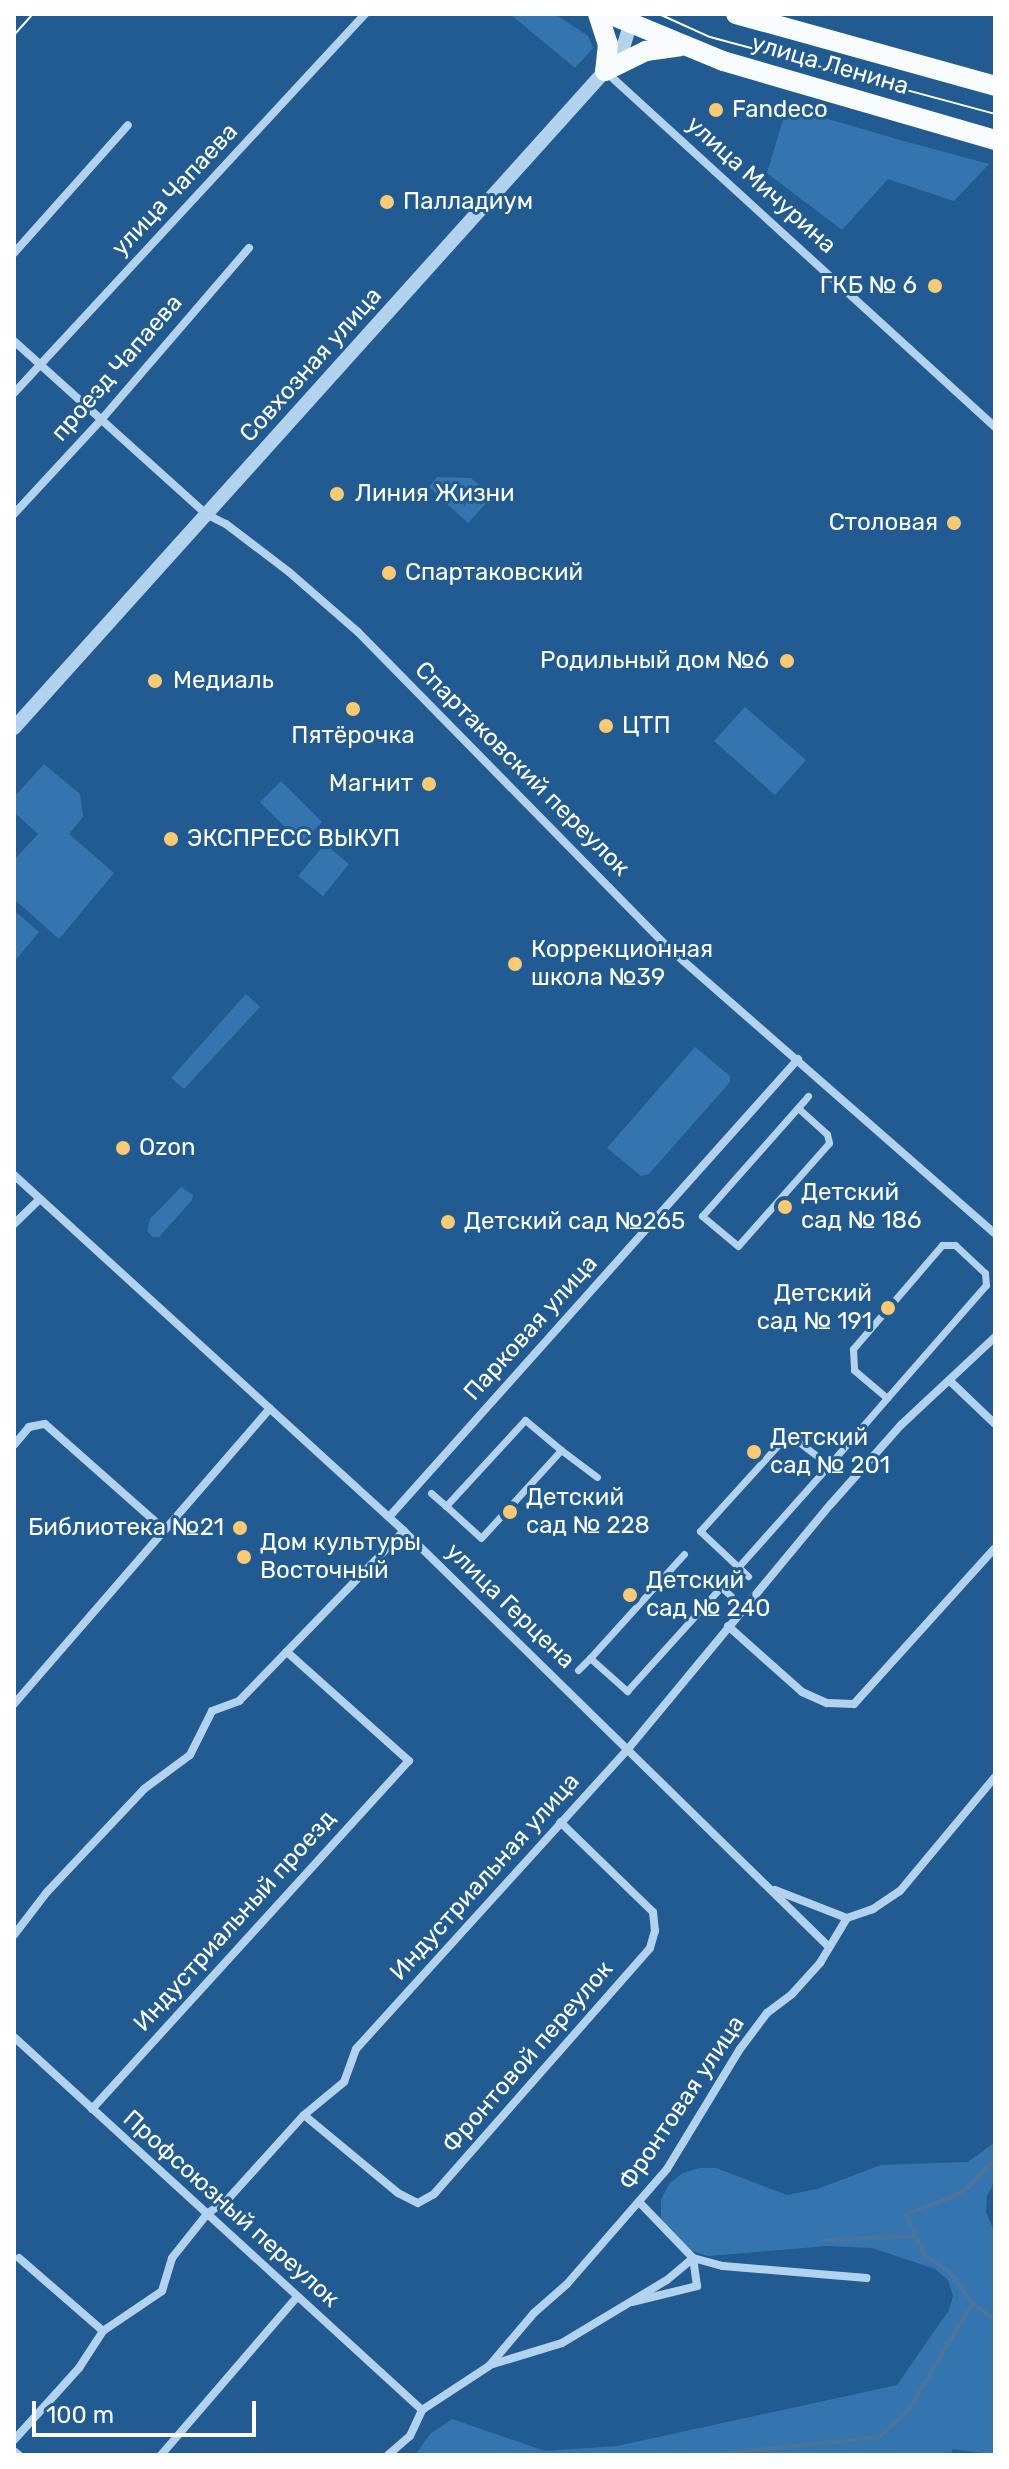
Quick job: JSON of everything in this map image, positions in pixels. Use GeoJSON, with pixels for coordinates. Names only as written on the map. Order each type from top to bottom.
{"type":"FeatureCollection","features":[{"type":"Feature","properties":{"kind":"main road"},"geometry":{"type":"LineString","coordinates":[[598,14],[608,44],[605,71]]}},
{"type":"Feature","properties":{"kind":"main road","name":"улица Ленина"},"geometry":{"type":"LineString","coordinates":[[609,14],[632,20],[683,46],[723,61],[995,140]]}},
{"type":"Feature","properties":{"kind":"main road","name":"улица Ленина"},"geometry":{"type":"LineString","coordinates":[[736,14],[995,86]]}},
{"type":"Feature","properties":{"kind":"main road"},"geometry":{"type":"LineString","coordinates":[[605,71],[646,51],[683,46]]}},
{"type":"Feature","properties":{"kind":"street","name":"улица Чапаева"},"geometry":{"type":"LineString","coordinates":[[14,393],[365,14]]}},
{"type":"Feature","properties":{"kind":"street","name":"Совхозная улица"},"geometry":{"type":"LineString","coordinates":[[14,728],[605,71],[623,48],[632,20]]}},
{"type":"Feature","properties":{"kind":"street","name":"улица Мичурина"},"geometry":{"type":"LineString","coordinates":[[605,71],[995,427]]}},
{"type":"Feature","properties":{"kind":"street"},"geometry":{"type":"LineString","coordinates":[[14,253],[128,125]]}},
{"type":"Feature","properties":{"kind":"street","name":"проезд Чапаева"},"geometry":{"type":"LineString","coordinates":[[14,514],[101,420],[249,248]]}},
{"type":"Feature","properties":{"kind":"street","name":"Спартаковский переулок"},"geometry":{"type":"LineString","coordinates":[[14,341],[206,514],[226,524],[289,572],[358,632],[667,945],[995,1234]]}},
{"type":"Feature","properties":{"kind":"street","name":"Парковая улица"},"geometry":{"type":"LineString","coordinates":[[389,1517],[798,1059]]}},
{"type":"Feature","properties":{"kind":"street"},"geometry":{"type":"LineString","coordinates":[[798,1108],[827,1134],[829,1143],[738,1246],[702,1216],[808,1096]]}},
{"type":"Feature","properties":{"kind":"street","name":"улица Герцена"},"geometry":{"type":"LineString","coordinates":[[14,1175],[404,1531],[827,1945]]}},
{"type":"Feature","properties":{"kind":"street"},"geometry":{"type":"LineString","coordinates":[[14,1224],[40,1199]]}},
{"type":"Feature","properties":{"kind":"street"},"geometry":{"type":"LineString","coordinates":[[740,1565],[829,1465],[986,1285],[985,1273],[955,1245],[942,1245],[853,1349],[854,1370],[887,1398]]}},
{"type":"Feature","properties":{"kind":"street","name":"Индустриальная улица"},"geometry":{"type":"LineString","coordinates":[[14,2440],[79,2368],[103,2331],[162,2291],[172,2258],[207,2214],[228,2199],[304,2115],[344,2082],[356,2049],[628,1749],[728,1626],[901,1425],[995,1337]]}},
{"type":"Feature","properties":{"kind":"street"},"geometry":{"type":"LineString","coordinates":[[950,1381],[995,1424]]}},
{"type":"Feature","properties":{"kind":"street"},"geometry":{"type":"LineString","coordinates":[[14,1704],[270,1408]]}},
{"type":"Feature","properties":{"kind":"street"},"geometry":{"type":"LineString","coordinates":[[446,1506],[525,1420],[597,1477]]}},
{"type":"Feature","properties":{"kind":"street"},"geometry":{"type":"LineString","coordinates":[[14,1445],[29,1427],[45,1424],[165,1530]]}},
{"type":"Feature","properties":{"kind":"street"},"geometry":{"type":"LineString","coordinates":[[748,1576],[740,1565],[700,1531],[788,1434],[829,1465]]}},
{"type":"Feature","properties":{"kind":"street"},"geometry":{"type":"LineString","coordinates":[[431,1493],[481,1538],[561,1450]]}},
{"type":"Feature","properties":{"kind":"street"},"geometry":{"type":"LineString","coordinates":[[14,1935],[47,1892],[144,1789],[190,1755],[212,1711],[239,1701],[404,1531]]}},
{"type":"Feature","properties":{"kind":"street"},"geometry":{"type":"LineString","coordinates":[[728,1626],[802,1692],[827,1703],[854,1704],[995,1548]]}},
{"type":"Feature","properties":{"kind":"street"},"geometry":{"type":"LineString","coordinates":[[578,1670],[684,1554]]}},
{"type":"Feature","properties":{"kind":"street"},"geometry":{"type":"LineString","coordinates":[[590,1658],[627,1691],[721,1587],[731,1596]]}},
{"type":"Feature","properties":{"kind":"street","name":"Индустриальный проезд"},"geometry":{"type":"LineString","coordinates":[[92,2109],[409,1761],[287,1652]]}},
{"type":"Feature","properties":{"kind":"street","name":"Фронтовая улица"},"geometry":{"type":"LineString","coordinates":[[422,2410],[489,2366],[534,2313],[567,2284],[667,2169],[740,2049],[767,2013],[792,1994],[820,1963],[827,1945],[847,1918],[873,1909],[900,1891],[995,1777]]}},
{"type":"Feature","properties":{"kind":"street","name":"Фронтовой переулок"},"geometry":{"type":"LineString","coordinates":[[304,2115],[398,2193],[418,2203],[434,2194],[609,1995],[650,1948],[655,1931],[653,1912],[560,1822]]}},
{"type":"Feature","properties":{"kind":"street"},"geometry":{"type":"LineString","coordinates":[[771,1889],[847,1918]]}},
{"type":"Feature","properties":{"kind":"street","name":"Профсоюзный переулок"},"geometry":{"type":"LineString","coordinates":[[14,2037],[422,2410]]}},
{"type":"Feature","properties":{"kind":"street"},"geometry":{"type":"LineString","coordinates":[[640,2203],[693,2258],[723,2266],[866,2278]]}},
{"type":"Feature","properties":{"kind":"street"},"geometry":{"type":"LineString","coordinates":[[19,2258],[103,2331]]}},
{"type":"Feature","properties":{"kind":"street"},"geometry":{"type":"LineString","coordinates":[[489,2366],[562,2343],[667,2280],[693,2258]]}},
{"type":"Feature","properties":{"kind":"street"},"geometry":{"type":"LineString","coordinates":[[627,2303],[697,2286],[693,2258]]}},
{"type":"Feature","properties":{"kind":"street"},"geometry":{"type":"LineString","coordinates":[[161,2455],[297,2297]]}},
{"type":"Feature","properties":{"kind":"street"},"geometry":{"type":"LineString","coordinates":[[388,2455],[410,2436],[422,2410]]}},
{"type":"Feature","properties":{"kind":"street"},"geometry":{"type":"LineString","coordinates":[[14,2451],[19,2455]]}},
{"type":"Feature","properties":{"kind":"shaded area"},"geometry":{"type":"Polygon","coordinates":[[[510,14],[555,14],[588,36],[593,48],[575,68],[510,14]]]}},
{"type":"Feature","properties":{"kind":"shaded area"},"geometry":{"type":"Polygon","coordinates":[[[787,107],[989,164],[954,201],[888,179],[842,230],[767,173],[787,107]]]}},
{"type":"Feature","properties":{"kind":"shaded area"},"geometry":{"type":"Polygon","coordinates":[[[437,477],[471,478],[492,497],[468,523],[429,487],[437,477]]]}},
{"type":"Feature","properties":{"kind":"shaded area"},"geometry":{"type":"Polygon","coordinates":[[[745,707],[806,760],[775,795],[714,741],[745,707]]]}},
{"type":"Feature","properties":{"kind":"shaded area"},"geometry":{"type":"Polygon","coordinates":[[[44,764],[80,794],[83,817],[69,834],[114,873],[59,939],[14,899],[14,860],[38,834],[14,812],[14,797],[44,764]]]}},
{"type":"Feature","properties":{"kind":"shaded area"},"geometry":{"type":"Polygon","coordinates":[[[281,781],[322,822],[301,843],[260,802],[281,781]]]}},
{"type":"Feature","properties":{"kind":"shaded area"},"geometry":{"type":"Polygon","coordinates":[[[325,844],[349,864],[323,896],[298,876],[325,844]]]}},
{"type":"Feature","properties":{"kind":"shaded area"},"geometry":{"type":"Polygon","coordinates":[[[17,913],[39,932],[14,962],[14,916],[17,913]]]}},
{"type":"Feature","properties":{"kind":"shaded area"},"geometry":{"type":"Polygon","coordinates":[[[246,994],[260,1007],[184,1089],[171,1078],[246,994]]]}},
{"type":"Feature","properties":{"kind":"shaded area"},"geometry":{"type":"Polygon","coordinates":[[[695,1047],[730,1076],[730,1082],[649,1174],[641,1176],[607,1148],[695,1047]]]}},
{"type":"Feature","properties":{"kind":"shaded area"},"geometry":{"type":"Polygon","coordinates":[[[181,1187],[193,1195],[192,1200],[159,1237],[153,1237],[147,1231],[150,1219],[181,1187]]]}},
{"type":"Feature","properties":{"kind":"shaded area"},"geometry":{"type":"Polygon","coordinates":[[[995,2142],[995,2181],[987,2196],[986,2212],[995,2233],[995,2455],[953,2449],[950,2455],[415,2455],[430,2434],[452,2419],[545,2451],[617,2446],[897,2385],[949,2310],[953,2296],[948,2280],[935,2269],[872,2248],[827,2246],[708,2256],[686,2249],[661,2219],[661,2200],[669,2184],[683,2173],[699,2168],[716,2168],[787,2195],[817,2189],[881,2165],[968,2162],[995,2142]]]}},
{"type":"Feature","properties":{"kind":"waterway"},"geometry":{"type":"LineString","coordinates":[[995,2158],[969,2187],[955,2196],[906,2214],[925,2256],[949,2271],[972,2303],[995,2320]]}},
{"type":"Feature","properties":{"kind":"waterway"},"geometry":{"type":"LineString","coordinates":[[825,2240],[915,2236]]}},
{"type":"Feature","properties":{"kind":"waterway"},"geometry":{"type":"LineString","coordinates":[[711,2455],[879,2437],[908,2411],[972,2303]]}},
{"type":"Feature","properties":{"kind":"tram line"},"geometry":{"type":"LineString","coordinates":[[14,35],[33,14]]}},
{"type":"Feature","properties":{"kind":"tram line"},"geometry":{"type":"LineString","coordinates":[[659,14],[710,37],[995,114]]}},
{"type":"Feature","properties":{"kind":"place","name":"Fandeco"},"geometry":{"type":"Point","coordinates":[716,110]}},
{"type":"Feature","properties":{"kind":"place","name":"Палладиум"},"geometry":{"type":"Point","coordinates":[387,202]}},
{"type":"Feature","properties":{"kind":"place","name":"ГКБ № 6"},"geometry":{"type":"Point","coordinates":[935,286]}},
{"type":"Feature","properties":{"kind":"place","name":"Линия Жизни"},"geometry":{"type":"Point","coordinates":[337,494]}},
{"type":"Feature","properties":{"kind":"place","name":"Столовая"},"geometry":{"type":"Point","coordinates":[954,523]}},
{"type":"Feature","properties":{"kind":"place","name":"Спартаковский"},"geometry":{"type":"Point","coordinates":[389,573]}},
{"type":"Feature","properties":{"kind":"place","name":"Родильный дом №6"},"geometry":{"type":"Point","coordinates":[787,661]}},
{"type":"Feature","properties":{"kind":"place","name":"Медиаль"},"geometry":{"type":"Point","coordinates":[155,681]}},
{"type":"Feature","properties":{"kind":"place","name":"Пятёрочка"},"geometry":{"type":"Point","coordinates":[353,709]}},
{"type":"Feature","properties":{"kind":"place","name":"ЦТП"},"geometry":{"type":"Point","coordinates":[606,726]}},
{"type":"Feature","properties":{"kind":"place","name":"Магнит"},"geometry":{"type":"Point","coordinates":[429,784]}},
{"type":"Feature","properties":{"kind":"place","name":"ЭКСПРЕСС ВЫКУП"},"geometry":{"type":"Point","coordinates":[171,839]}},
{"type":"Feature","properties":{"kind":"place","name":"Коррекционная школа №39"},"geometry":{"type":"Point","coordinates":[515,964]}},
{"type":"Feature","properties":{"kind":"place","name":"Ozon"},"geometry":{"type":"Point","coordinates":[123,1148]}},
{"type":"Feature","properties":{"kind":"place","name":"Детский сад № 186"},"geometry":{"type":"Point","coordinates":[785,1207]}},
{"type":"Feature","properties":{"kind":"place","name":"Детский сад №265"},"geometry":{"type":"Point","coordinates":[448,1222]}},
{"type":"Feature","properties":{"kind":"place","name":"Детский сад № 191"},"geometry":{"type":"Point","coordinates":[888,1308]}},
{"type":"Feature","properties":{"kind":"place","name":"Детский сад № 201"},"geometry":{"type":"Point","coordinates":[754,1452]}},
{"type":"Feature","properties":{"kind":"place","name":"Детский сад № 228"},"geometry":{"type":"Point","coordinates":[510,1512]}},
{"type":"Feature","properties":{"kind":"place","name":"Библиотека №21"},"geometry":{"type":"Point","coordinates":[240,1528]}},
{"type":"Feature","properties":{"kind":"place","name":"Дом культуры Восточный"},"geometry":{"type":"Point","coordinates":[244,1557]}},
{"type":"Feature","properties":{"kind":"place","name":"Детский сад № 240"},"geometry":{"type":"Point","coordinates":[630,1595]}}]}
